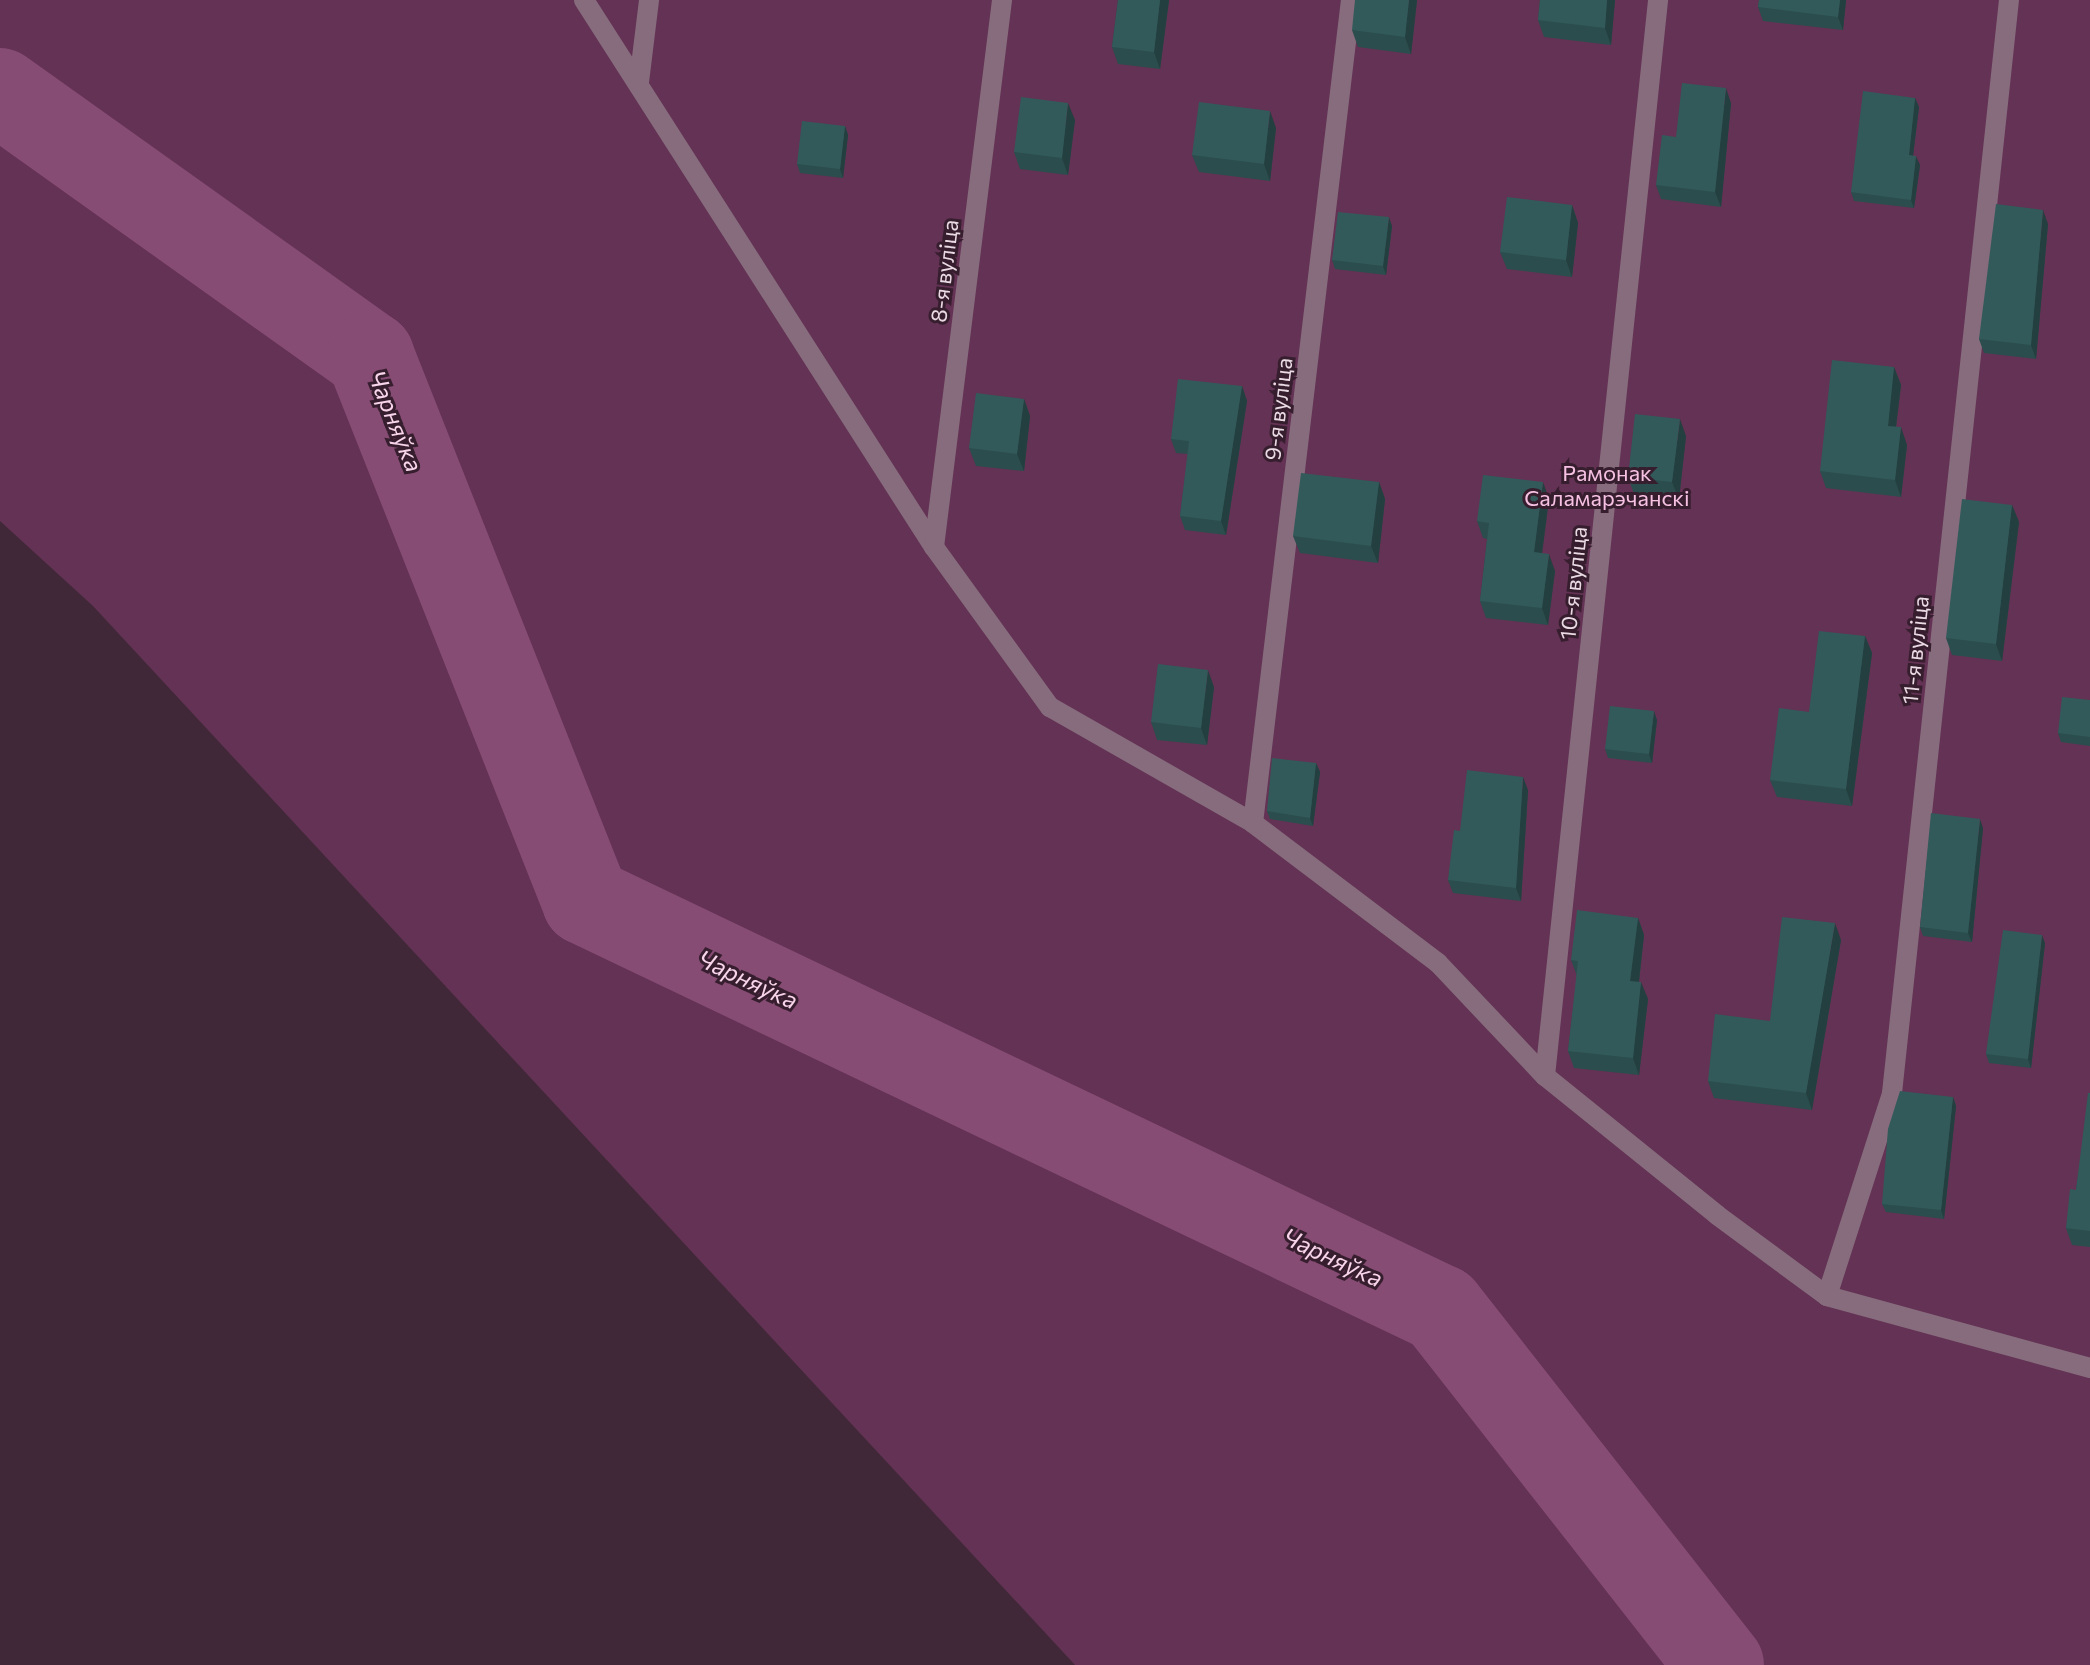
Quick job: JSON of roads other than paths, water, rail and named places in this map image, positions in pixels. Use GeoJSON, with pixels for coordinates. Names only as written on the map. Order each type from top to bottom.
{"type":"FeatureCollection","features":[{"type":"Feature","properties":{"kind":"street"},"geometry":{"type":"LineString","coordinates":[[584,0],[934,547],[1050,707],[1253,823],[1438,963],[1545,1076],[1827,1296],[2090,1368]]}},
{"type":"Feature","properties":{"kind":"street"},"geometry":{"type":"LineString","coordinates":[[639,82],[649,0]]}},
{"type":"Feature","properties":{"kind":"street","name":"8-я вуліца"},"geometry":{"type":"LineString","coordinates":[[934,547],[1002,0]]}},
{"type":"Feature","properties":{"kind":"street","name":"9-я вуліца"},"geometry":{"type":"LineString","coordinates":[[1253,823],[1351,0]]}},
{"type":"Feature","properties":{"kind":"street","name":"10-я вуліца"},"geometry":{"type":"LineString","coordinates":[[1545,1076],[1658,0]]}},
{"type":"Feature","properties":{"kind":"street","name":"11-я вуліца"},"geometry":{"type":"LineString","coordinates":[[1827,1296],[1892,1093],[2009,0]]}},
{"type":"Feature","properties":{"kind":"waterway","name":"Чарняўка"},"geometry":{"type":"LineString","coordinates":[[0,92],[370,356],[586,901],[1441,1309],[1720,1665]]}},
{"type":"Feature","properties":{"kind":"park label","name":"Рамонак Саламарэчанскі"},"geometry":{"type":"Point","coordinates":[1607,484]}}]}
